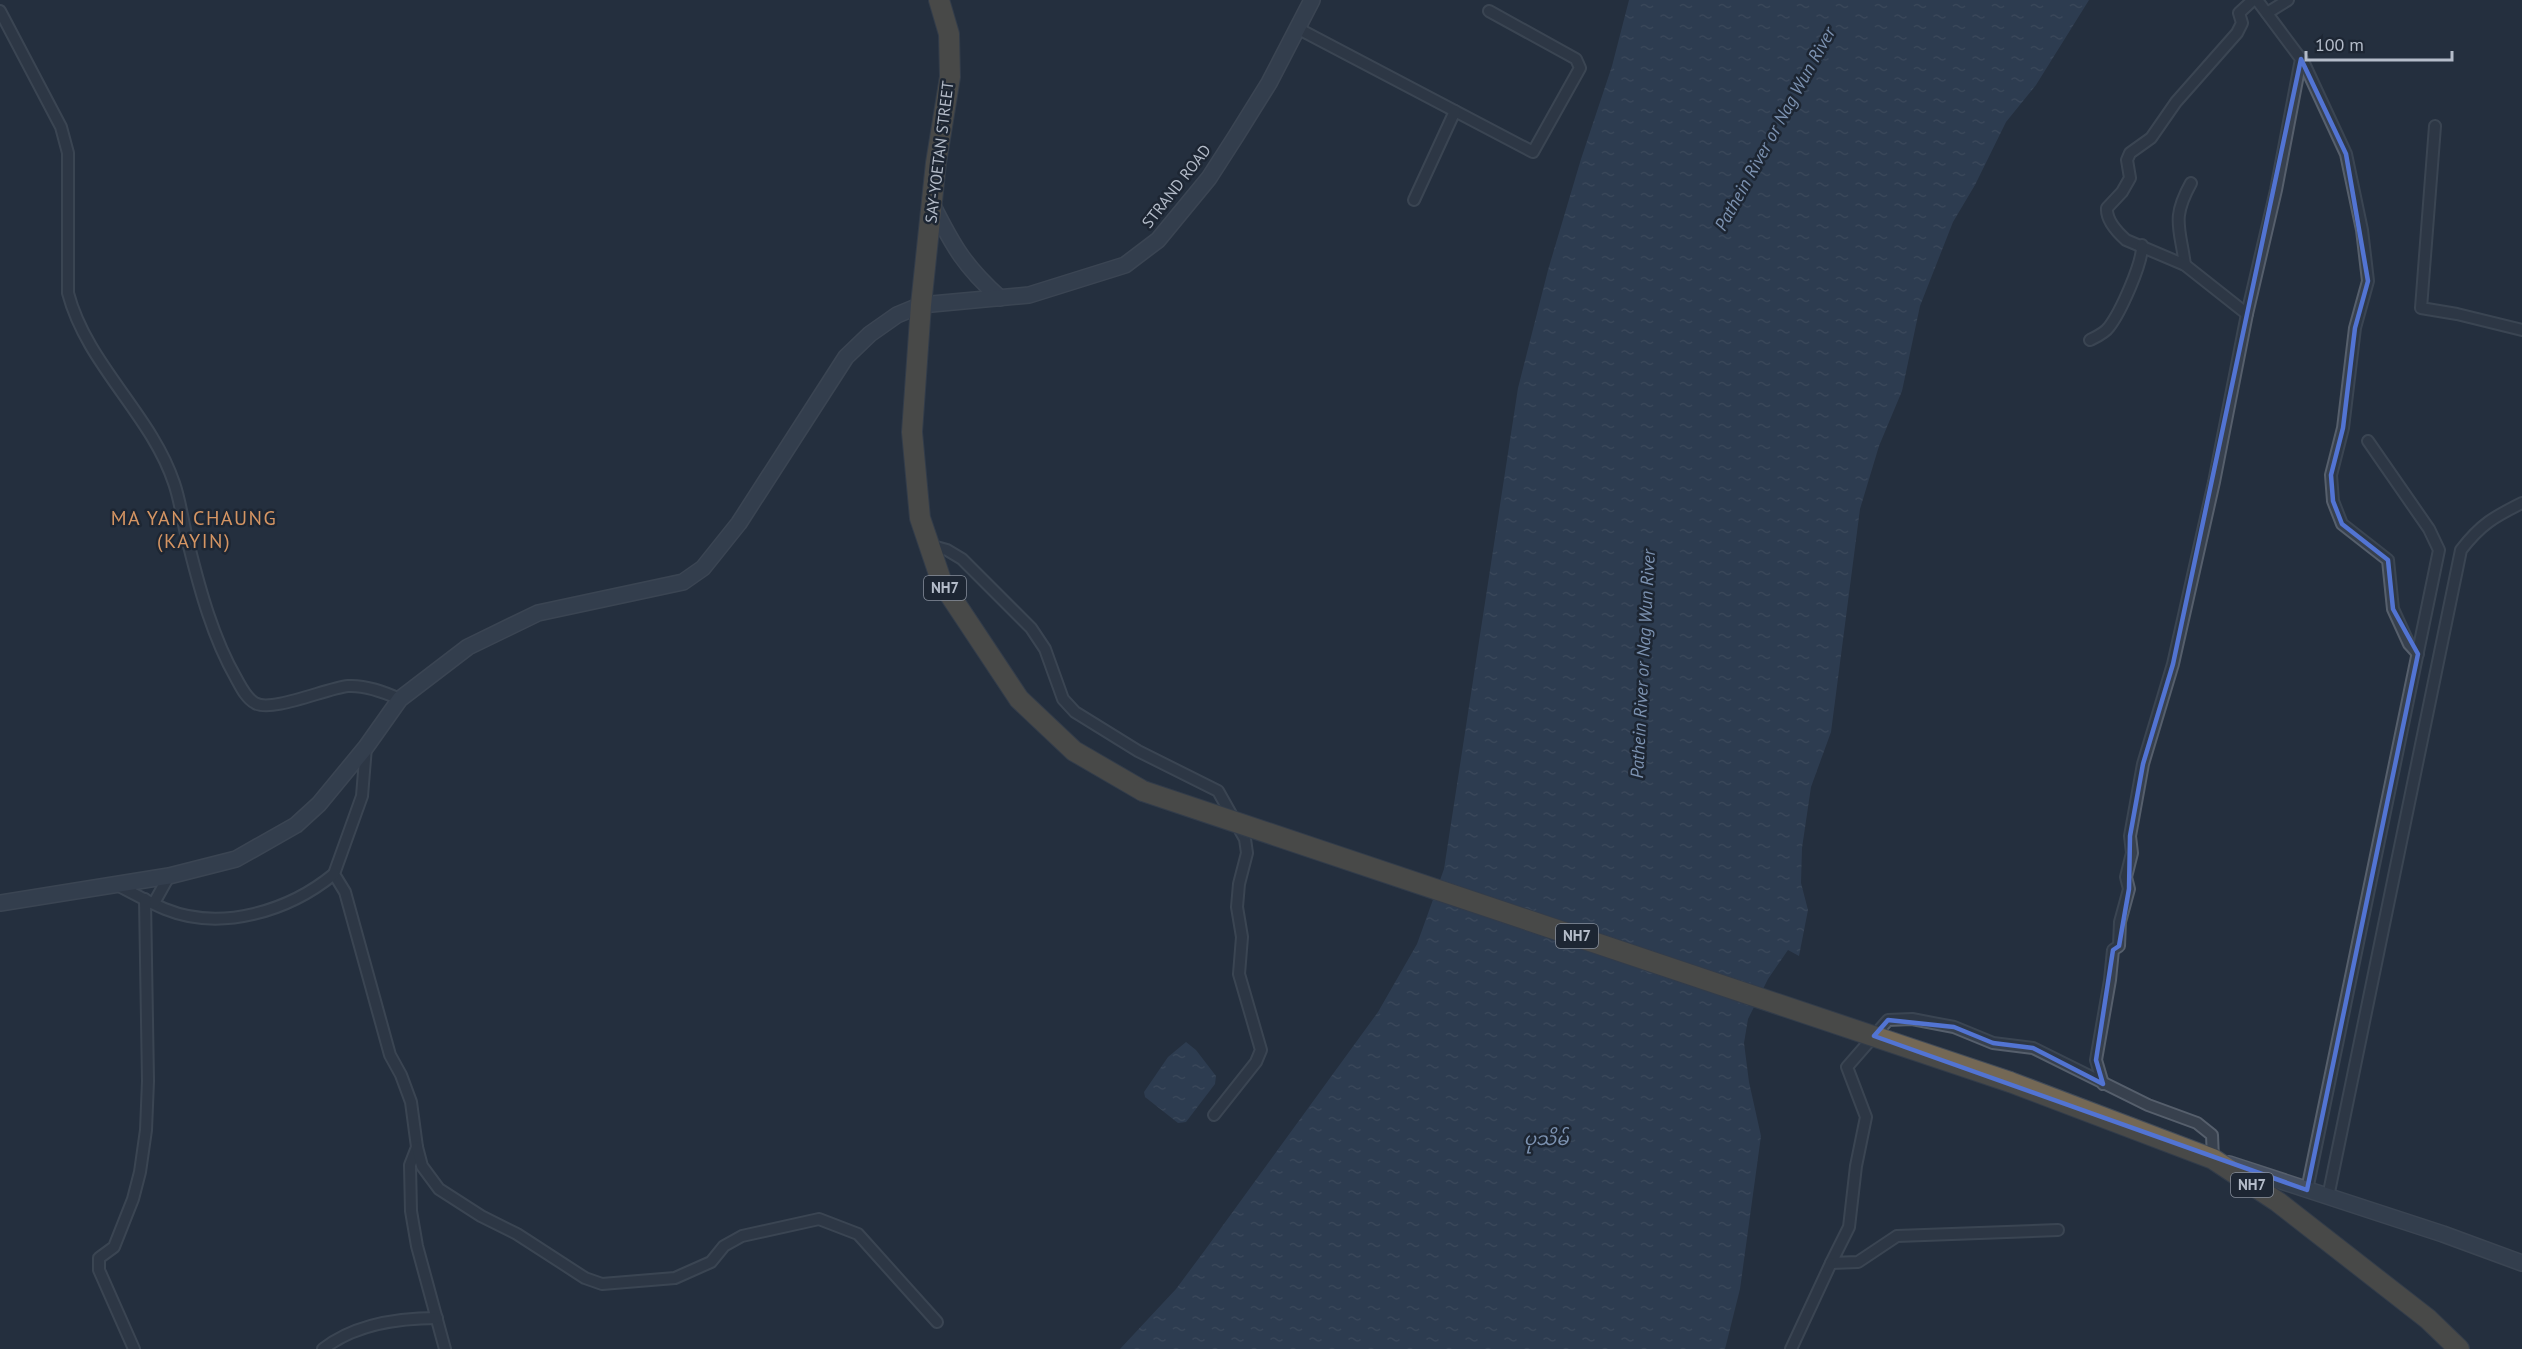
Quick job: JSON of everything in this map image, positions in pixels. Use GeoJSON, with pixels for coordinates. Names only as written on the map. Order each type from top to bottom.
{"type":"FeatureCollection","features":[{"type":"Feature","properties":{"kind":"highway","name":"SAY-YOETAN STREET"},"geometry":{"type":"LineString","coordinates":[[921,305],[932,204],[950,77],[948,34],[939,0]]}},
{"type":"Feature","properties":{"kind":"highway","name":"NH7"},"geometry":{"type":"LineString","coordinates":[[921,305],[912,432],[920,518],[942,583],[1019,699],[1074,750],[1143,791],[2010,1082],[2213,1159],[2278,1202],[2428,1318],[2459,1349]]}},
{"type":"Feature","properties":{"kind":"street","name":"STRAND ROAD"},"geometry":{"type":"LineString","coordinates":[[0,903],[169,876],[236,859],[296,825],[319,804],[366,747],[400,699],[468,647],[538,613],[683,582],[703,568],[739,523],[846,357],[870,334],[897,315],[921,305],[1029,296],[1125,266],[1158,240],[1209,178],[1236,136],[1269,83],[1312,0]]}},
{"type":"Feature","properties":{"kind":"street"},"geometry":{"type":"LineString","coordinates":[[2247,314],[2185,266],[2142,245],[2126,240],[2118,233],[2106,213],[2107,208],[2122,192],[2130,178],[2127,156],[2151,138],[2176,102],[2237,33],[2242,26],[2239,13],[2255,0],[2301,58],[2346,154],[2362,230],[2368,281],[2355,328],[2343,428],[2331,475],[2333,501],[2342,524],[2388,560],[2393,609],[2409,644],[2418,654]]}},
{"type":"Feature","properties":{"kind":"street"},"geometry":{"type":"LineString","coordinates":[[2267,13],[2288,0]]}},
{"type":"Feature","properties":{"kind":"street"},"geometry":{"type":"LineString","coordinates":[[1296,28],[1533,152],[1580,69],[1576,59],[1489,10]]}},
{"type":"Feature","properties":{"kind":"street"},"geometry":{"type":"LineString","coordinates":[[0,11],[61,127],[68,153],[68,293],[72,309],[85,338],[161,454],[174,483],[201,592],[232,671],[247,696],[259,705],[273,705],[348,686],[377,689],[400,699]]}},
{"type":"Feature","properties":{"kind":"street"},"geometry":{"type":"LineString","coordinates":[[2103,1084],[2096,1060],[2113,950],[2119,946],[2120,922],[2129,889],[2126,877],[2132,853],[2130,836],[2143,764],[2173,664],[2214,482],[2247,314],[2276,190],[2301,58]]}},
{"type":"Feature","properties":{"kind":"street"},"geometry":{"type":"LineString","coordinates":[[1414,200],[1455,111]]}},
{"type":"Feature","properties":{"kind":"street"},"geometry":{"type":"LineString","coordinates":[[2435,126],[2421,308],[2522,330]]}},
{"type":"Feature","properties":{"kind":"street"},"geometry":{"type":"LineString","coordinates":[[2185,266],[2178,213],[2180,202],[2192,183]]}},
{"type":"Feature","properties":{"kind":"street"},"geometry":{"type":"LineString","coordinates":[[932,204],[958,254],[976,277],[1000,298]]}},
{"type":"Feature","properties":{"kind":"street"},"geometry":{"type":"LineString","coordinates":[[2090,340],[2109,329],[2135,276],[2143,254],[2142,245]]}},
{"type":"Feature","properties":{"kind":"street"},"geometry":{"type":"LineString","coordinates":[[2307,1190],[2439,550],[2423,520],[2368,441]]}},
{"type":"Feature","properties":{"kind":"street"},"geometry":{"type":"LineString","coordinates":[[2328,1197],[2461,550],[2476,530],[2495,516],[2522,503]]}},
{"type":"Feature","properties":{"kind":"street"},"geometry":{"type":"LineString","coordinates":[[929,545],[947,550],[962,559],[1031,628],[1045,649],[1063,699],[1075,712],[1138,751],[1218,791],[1245,839],[1247,853],[1239,884],[1237,907],[1242,937],[1239,974],[1261,1050],[1256,1062],[1214,1115]]}},
{"type":"Feature","properties":{"kind":"street"},"geometry":{"type":"LineString","coordinates":[[115,884],[149,901],[184,914],[228,918],[273,908],[316,888],[334,874],[362,796],[366,747]]}},
{"type":"Feature","properties":{"kind":"street"},"geometry":{"type":"LineString","coordinates":[[334,874],[345,892],[390,1055],[401,1075],[411,1102],[422,1166],[439,1189],[482,1216],[517,1234],[585,1278],[602,1284],[675,1278],[711,1262],[724,1246],[742,1236],[819,1219],[858,1234],[937,1322]]}},
{"type":"Feature","properties":{"kind":"street"},"geometry":{"type":"LineString","coordinates":[[134,1349],[99,1270],[99,1258],[114,1247],[133,1199],[146,1130],[149,901],[169,876]]}},
{"type":"Feature","properties":{"kind":"street"},"geometry":{"type":"LineString","coordinates":[[1791,1349],[1849,1227],[1856,1166],[1866,1117],[1847,1067],[1888,1020],[1912,1019],[1954,1028],[1993,1043],[2033,1048],[2148,1105],[2198,1123],[2212,1134],[2213,1159],[2443,1234],[2522,1263]]}},
{"type":"Feature","properties":{"kind":"street"},"geometry":{"type":"LineString","coordinates":[[417,1147],[410,1165],[411,1211],[417,1246],[446,1349]]}},
{"type":"Feature","properties":{"kind":"street"},"geometry":{"type":"LineString","coordinates":[[1831,1263],[1858,1262],[1897,1236],[2058,1230]]}},
{"type":"Feature","properties":{"kind":"street"},"geometry":{"type":"LineString","coordinates":[[323,1349],[336,1339],[382,1323],[409,1318],[437,1318]]}},
{"type":"Feature","properties":{"kind":"highlighted area"},"geometry":{"type":"Polygon","coordinates":[[[2301,59],[2346,154],[2368,281],[2355,328],[2343,428],[2331,475],[2333,501],[2342,524],[2388,560],[2393,609],[2418,654],[2307,1190],[1874,1036],[1888,1020],[1954,1027],[1993,1043],[2033,1048],[2103,1084],[2096,1060],[2113,950],[2119,946],[2129,889],[2130,836],[2143,764],[2173,664],[2301,59]]]}},
{"type":"Feature","properties":{"kind":"water","name":"ပုသိမ်"},"geometry":{"type":"Polygon","coordinates":[[[1629,0],[2089,0],[2036,85],[2006,122],[1975,185],[1953,222],[1920,306],[1902,391],[1879,446],[1860,509],[1831,732],[1811,787],[1802,848],[1801,883],[1808,910],[1799,956],[1788,950],[1768,979],[1748,1019],[1744,1043],[1749,1082],[1761,1136],[1740,1289],[1725,1349],[1120,1349],[1176,1289],[1205,1250],[1378,1012],[1417,944],[1444,869],[1518,388],[1548,270],[1612,66],[1629,0]]]}},
{"type":"Feature","properties":{"kind":"water"},"geometry":{"type":"Polygon","coordinates":[[[1186,1042],[1196,1050],[1216,1076],[1215,1084],[1186,1122],[1178,1123],[1145,1097],[1144,1092],[1168,1057],[1186,1042]]]}},
{"type":"Feature","properties":{"kind":"district","name":"MA YAN CHAUNG (KAYIN)"},"geometry":{"type":"Point","coordinates":[194,530]}},
{"type":"Feature","properties":{"kind":"water label","name":"Pathein River or Nag Wun River"},"geometry":{"type":"Point","coordinates":[1775,129]}},
{"type":"Feature","properties":{"kind":"water label","name":"Pathein River or Nag Wun River"},"geometry":{"type":"Point","coordinates":[1643,664]}}]}
